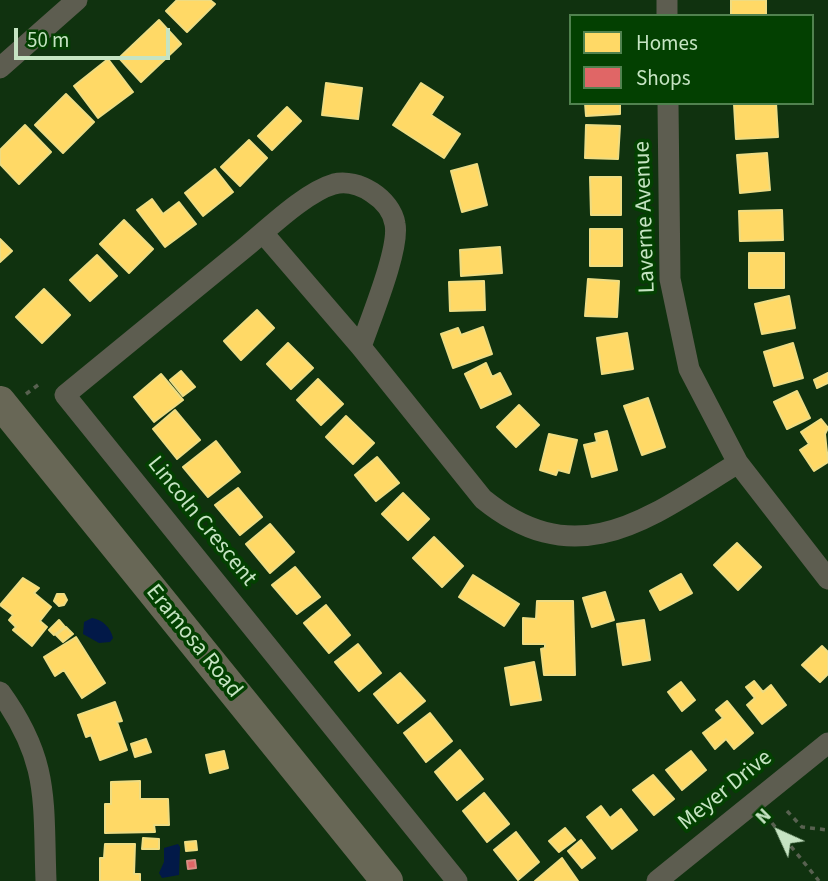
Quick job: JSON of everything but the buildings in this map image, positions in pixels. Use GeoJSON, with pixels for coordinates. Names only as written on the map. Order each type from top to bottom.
{"type":"FeatureCollection","features":[{"type":"Feature","properties":{"kind":"main road","name":"Eramosa Road"},"geometry":{"type":"LineString","coordinates":[[8,393],[387,881]]}},
{"type":"Feature","properties":{"kind":"street"},"geometry":{"type":"LineString","coordinates":[[0,68],[77,0]]}},
{"type":"Feature","properties":{"kind":"street","name":"Laverne Avenue"},"geometry":{"type":"LineString","coordinates":[[668,105],[670,279],[689,369],[738,463],[828,579]]}},
{"type":"Feature","properties":{"kind":"street","name":"Lincoln Crescent"},"geometry":{"type":"LineString","coordinates":[[361,347],[394,244],[396,225],[384,203],[354,184],[336,184],[317,191],[65,395],[457,881]]}},
{"type":"Feature","properties":{"kind":"street"},"geometry":{"type":"LineString","coordinates":[[264,233],[361,347],[483,499],[502,515],[550,535],[574,537],[612,533],[650,517],[738,463]]}},
{"type":"Feature","properties":{"kind":"street"},"geometry":{"type":"LineString","coordinates":[[0,692],[17,715],[38,761],[43,782],[46,881]]}},
{"type":"Feature","properties":{"kind":"street","name":"Meyer Drive"},"geometry":{"type":"LineString","coordinates":[[657,881],[828,743]]}},
{"type":"Feature","properties":{"kind":"path"},"geometry":{"type":"LineString","coordinates":[[8,393],[25,394],[38,385]]}},
{"type":"Feature","properties":{"kind":"path"},"geometry":{"type":"LineString","coordinates":[[787,811],[802,827],[828,830]]}},
{"type":"Feature","properties":{"kind":"path"},"geometry":{"type":"LineString","coordinates":[[772,823],[819,881]]}},
{"type":"Feature","properties":{"kind":"water"},"geometry":{"type":"Polygon","coordinates":[[[92,618],[100,620],[108,627],[113,638],[110,642],[99,643],[83,634],[84,622],[92,618]]]}},
{"type":"Feature","properties":{"kind":"water"},"geometry":{"type":"Polygon","coordinates":[[[178,844],[179,875],[162,878],[159,873],[164,862],[164,848],[178,844]]]}}]}
